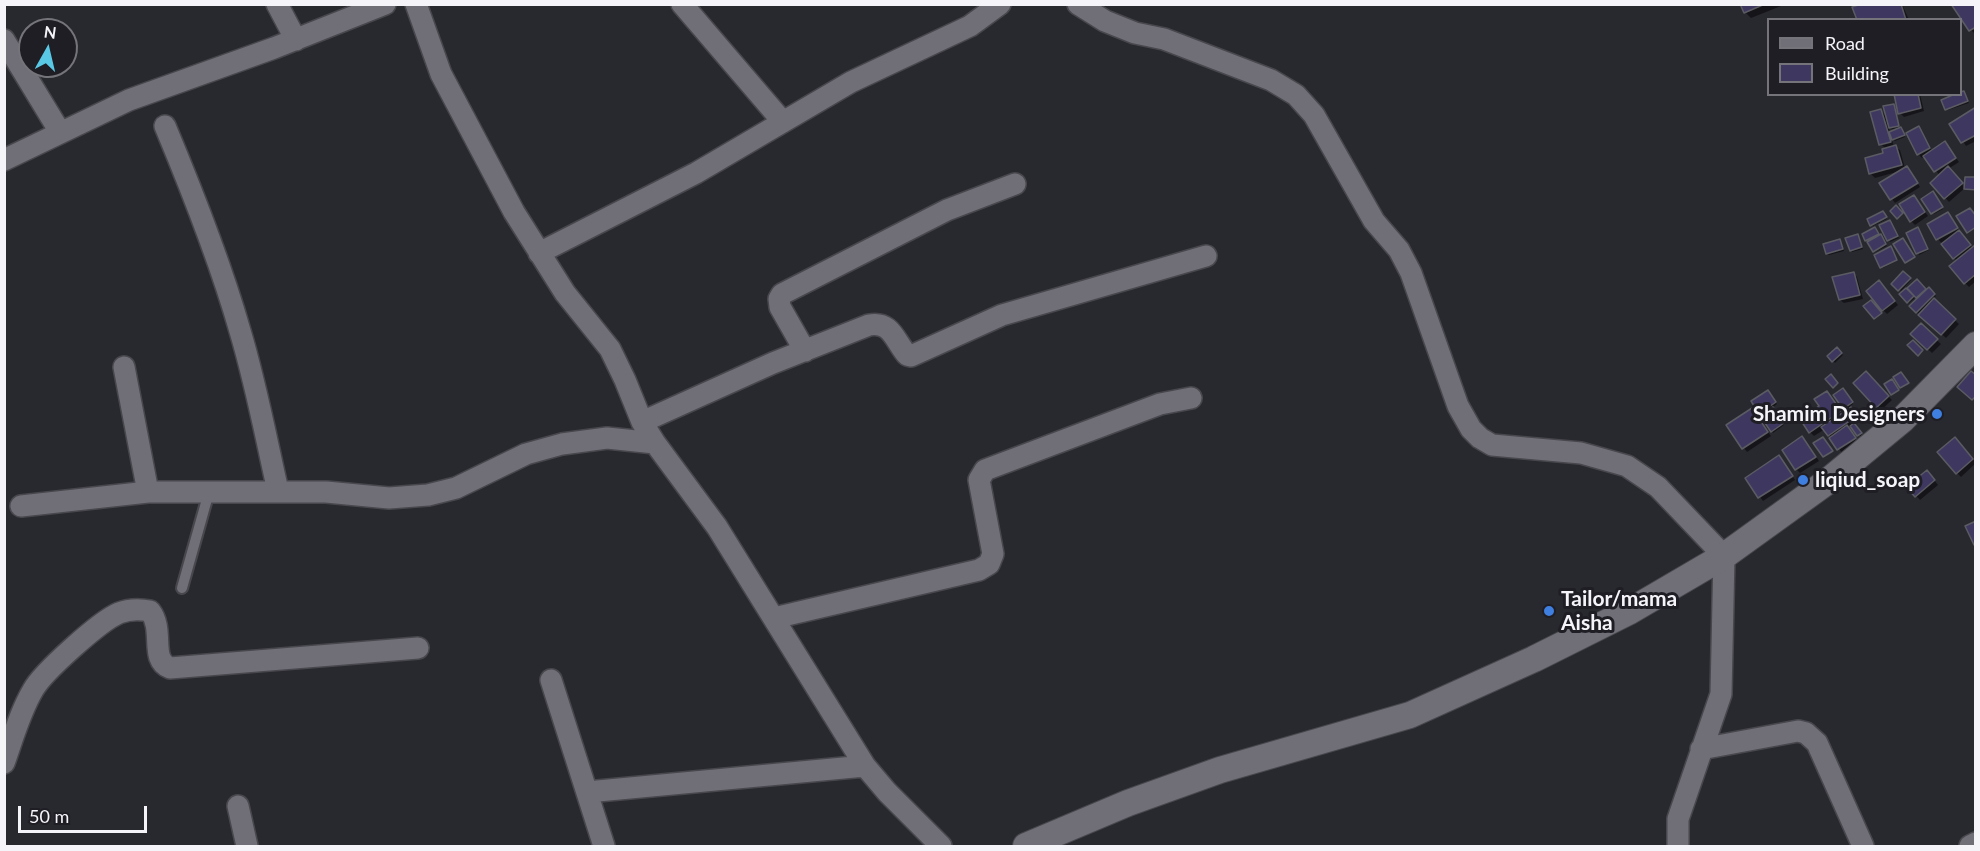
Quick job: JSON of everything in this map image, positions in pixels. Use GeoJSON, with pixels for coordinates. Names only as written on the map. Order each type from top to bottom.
{"type":"FeatureCollection","features":[{"type":"Feature","properties":{"kind":"street"},"geometry":{"type":"LineString","coordinates":[[277,4],[296,40]]}},
{"type":"Feature","properties":{"kind":"street"},"geometry":{"type":"LineString","coordinates":[[4,160],[129,100],[296,40],[385,4]]}},
{"type":"Feature","properties":{"kind":"street"},"geometry":{"type":"LineString","coordinates":[[416,4],[441,74],[514,212],[565,293],[610,349],[642,422],[655,443],[717,527],[865,766],[887,792],[941,846]]}},
{"type":"Feature","properties":{"kind":"street"},"geometry":{"type":"LineString","coordinates":[[682,4],[783,122]]}},
{"type":"Feature","properties":{"kind":"street"},"geometry":{"type":"LineString","coordinates":[[540,253],[696,174],[851,82],[970,26],[1000,4]]}},
{"type":"Feature","properties":{"kind":"street"},"geometry":{"type":"LineString","coordinates":[[1078,4],[1105,21],[1245,68],[1296,95],[1314,115],[1374,221],[1398,250],[1411,273],[1458,406],[1471,429],[1491,445],[1581,453],[1627,466],[1658,487],[1725,556],[1721,694],[1678,819],[1678,846]]}},
{"type":"Feature","properties":{"kind":"street"},"geometry":{"type":"LineString","coordinates":[[4,40],[60,132]]}},
{"type":"Feature","properties":{"kind":"street"},"geometry":{"type":"LineString","coordinates":[[165,126],[201,214],[240,331],[278,491]]}},
{"type":"Feature","properties":{"kind":"street"},"geometry":{"type":"LineString","coordinates":[[805,351],[780,307],[779,299],[782,294],[947,210],[1015,184]]}},
{"type":"Feature","properties":{"kind":"street"},"geometry":{"type":"LineString","coordinates":[[642,422],[869,325],[879,323],[885,326],[907,355],[911,356],[1002,315],[1206,256]]}},
{"type":"Feature","properties":{"kind":"street"},"geometry":{"type":"LineString","coordinates":[[1026,846],[1128,803],[1220,770],[1410,715],[1534,659],[1630,611],[1725,556],[1828,481],[1902,420],[1976,345]]}},
{"type":"Feature","properties":{"kind":"street"},"geometry":{"type":"LineString","coordinates":[[124,367],[148,492]]}},
{"type":"Feature","properties":{"kind":"street"},"geometry":{"type":"LineString","coordinates":[[774,618],[979,570],[989,564],[993,554],[979,480],[985,470],[1160,404],[1191,398]]}},
{"type":"Feature","properties":{"kind":"street"},"geometry":{"type":"LineString","coordinates":[[21,506],[148,492],[326,492],[389,498],[428,495],[456,488],[526,454],[562,444],[607,438],[655,443]]}},
{"type":"Feature","properties":{"kind":"street"},"geometry":{"type":"LineString","coordinates":[[4,763],[19,721],[42,676],[99,625],[120,613],[141,609],[150,610],[156,618],[158,627],[159,656],[162,663],[170,668],[418,648]]}},
{"type":"Feature","properties":{"kind":"street"},"geometry":{"type":"LineString","coordinates":[[551,680],[604,846]]}},
{"type":"Feature","properties":{"kind":"street"},"geometry":{"type":"LineString","coordinates":[[1701,749],[1798,731],[1806,733],[1817,743],[1863,846]]}},
{"type":"Feature","properties":{"kind":"street"},"geometry":{"type":"LineString","coordinates":[[587,792],[865,766]]}},
{"type":"Feature","properties":{"kind":"street"},"geometry":{"type":"LineString","coordinates":[[238,806],[247,846]]}},
{"type":"Feature","properties":{"kind":"street"},"geometry":{"type":"LineString","coordinates":[[1970,846],[1976,843]]}},
{"type":"Feature","properties":{"kind":"lane"},"geometry":{"type":"LineString","coordinates":[[182,588],[209,492]]}},
{"type":"Feature","properties":{"kind":"building"},"geometry":{"type":"Polygon","coordinates":[[[1740,4],[1765,4],[1744,13],[1740,4]]]}},
{"type":"Feature","properties":{"kind":"building"},"geometry":{"type":"Polygon","coordinates":[[[1861,4],[1901,4],[1905,18],[1856,18],[1852,7],[1861,4]]]}},
{"type":"Feature","properties":{"kind":"building"},"geometry":{"type":"Polygon","coordinates":[[[1951,4],[1976,4],[1976,27],[1969,31],[1951,4]]]}},
{"type":"Feature","properties":{"kind":"building"},"geometry":{"type":"Polygon","coordinates":[[[1964,91],[1968,101],[1945,110],[1941,100],[1950,96],[1962,96],[1964,91]]]}},
{"type":"Feature","properties":{"kind":"building"},"geometry":{"type":"Polygon","coordinates":[[[1894,96],[1918,96],[1921,108],[1898,114],[1894,96]]]}},
{"type":"Feature","properties":{"kind":"building"},"geometry":{"type":"Polygon","coordinates":[[[1894,104],[1899,126],[1889,128],[1883,106],[1894,104]]]}},
{"type":"Feature","properties":{"kind":"building"},"geometry":{"type":"Polygon","coordinates":[[[1976,107],[1976,135],[1961,143],[1949,124],[1976,107]]]}},
{"type":"Feature","properties":{"kind":"building"},"geometry":{"type":"Polygon","coordinates":[[[1881,109],[1891,142],[1879,145],[1870,112],[1881,109]]]}},
{"type":"Feature","properties":{"kind":"building"},"geometry":{"type":"Polygon","coordinates":[[[1919,126],[1930,148],[1917,155],[1906,133],[1919,126]]]}},
{"type":"Feature","properties":{"kind":"building"},"geometry":{"type":"Polygon","coordinates":[[[1901,127],[1905,135],[1892,140],[1889,132],[1901,127]]]}},
{"type":"Feature","properties":{"kind":"building"},"geometry":{"type":"Polygon","coordinates":[[[1945,141],[1956,158],[1934,172],[1923,156],[1945,141]]]}},
{"type":"Feature","properties":{"kind":"building"},"geometry":{"type":"Polygon","coordinates":[[[1896,145],[1902,165],[1869,174],[1865,158],[1883,153],[1882,149],[1896,145]]]}},
{"type":"Feature","properties":{"kind":"building"},"geometry":{"type":"Polygon","coordinates":[[[1907,166],[1918,183],[1890,200],[1879,183],[1907,166]]]}},
{"type":"Feature","properties":{"kind":"building"},"geometry":{"type":"Polygon","coordinates":[[[1948,166],[1963,183],[1944,199],[1930,183],[1948,166]]]}},
{"type":"Feature","properties":{"kind":"building"},"geometry":{"type":"Polygon","coordinates":[[[1965,177],[1976,177],[1976,190],[1964,189],[1965,177]]]}},
{"type":"Feature","properties":{"kind":"building"},"geometry":{"type":"Polygon","coordinates":[[[1933,191],[1943,207],[1931,214],[1921,199],[1933,191]]]}},
{"type":"Feature","properties":{"kind":"building"},"geometry":{"type":"Polygon","coordinates":[[[1914,195],[1925,212],[1910,222],[1899,204],[1914,195]]]}},
{"type":"Feature","properties":{"kind":"building"},"geometry":{"type":"Polygon","coordinates":[[[1896,205],[1903,213],[1897,219],[1890,211],[1896,205]]]}},
{"type":"Feature","properties":{"kind":"building"},"geometry":{"type":"Polygon","coordinates":[[[1970,208],[1976,216],[1976,227],[1967,233],[1956,216],[1970,208]]]}},
{"type":"Feature","properties":{"kind":"building"},"geometry":{"type":"Polygon","coordinates":[[[1883,211],[1887,217],[1870,226],[1867,219],[1883,211]]]}},
{"type":"Feature","properties":{"kind":"building"},"geometry":{"type":"Polygon","coordinates":[[[1948,212],[1958,228],[1936,240],[1927,224],[1948,212]]]}},
{"type":"Feature","properties":{"kind":"building"},"geometry":{"type":"Polygon","coordinates":[[[1890,220],[1898,236],[1887,241],[1879,225],[1890,220]]]}},
{"type":"Feature","properties":{"kind":"building"},"geometry":{"type":"Polygon","coordinates":[[[1875,227],[1879,234],[1865,241],[1862,234],[1875,227]]]}},
{"type":"Feature","properties":{"kind":"building"},"geometry":{"type":"Polygon","coordinates":[[[1918,227],[1928,249],[1916,254],[1906,233],[1918,227]]]}},
{"type":"Feature","properties":{"kind":"building"},"geometry":{"type":"Polygon","coordinates":[[[1959,230],[1971,245],[1953,259],[1941,244],[1959,230]]]}},
{"type":"Feature","properties":{"kind":"building"},"geometry":{"type":"Polygon","coordinates":[[[1858,234],[1862,247],[1850,251],[1845,238],[1858,234]]]}},
{"type":"Feature","properties":{"kind":"building"},"geometry":{"type":"Polygon","coordinates":[[[1881,234],[1886,244],[1873,252],[1867,242],[1881,234]]]}},
{"type":"Feature","properties":{"kind":"building"},"geometry":{"type":"Polygon","coordinates":[[[1903,238],[1915,257],[1905,263],[1893,244],[1903,238]]]}},
{"type":"Feature","properties":{"kind":"building"},"geometry":{"type":"Polygon","coordinates":[[[1840,239],[1843,249],[1826,254],[1823,244],[1840,239]]]}},
{"type":"Feature","properties":{"kind":"building"},"geometry":{"type":"Polygon","coordinates":[[[1975,245],[1976,274],[1964,284],[1949,266],[1975,245]]]}},
{"type":"Feature","properties":{"kind":"building"},"geometry":{"type":"Polygon","coordinates":[[[1891,246],[1897,260],[1880,268],[1874,255],[1891,246]]]}},
{"type":"Feature","properties":{"kind":"building"},"geometry":{"type":"Polygon","coordinates":[[[1903,271],[1911,278],[1898,291],[1891,284],[1903,271]]]}},
{"type":"Feature","properties":{"kind":"building"},"geometry":{"type":"Polygon","coordinates":[[[1854,272],[1860,295],[1839,300],[1832,277],[1854,272]]]}},
{"type":"Feature","properties":{"kind":"building"},"geometry":{"type":"Polygon","coordinates":[[[1917,279],[1926,289],[1916,298],[1907,288],[1917,279]]]}},
{"type":"Feature","properties":{"kind":"building"},"geometry":{"type":"Polygon","coordinates":[[[1879,280],[1895,301],[1882,311],[1866,291],[1879,280]]]}},
{"type":"Feature","properties":{"kind":"building"},"geometry":{"type":"Polygon","coordinates":[[[1929,287],[1935,294],[1916,313],[1909,306],[1929,287]]]}},
{"type":"Feature","properties":{"kind":"building"},"geometry":{"type":"Polygon","coordinates":[[[1906,288],[1914,296],[1907,303],[1899,294],[1906,288]]]}},
{"type":"Feature","properties":{"kind":"building"},"geometry":{"type":"Polygon","coordinates":[[[1934,298],[1956,319],[1941,335],[1918,315],[1934,298]]]}},
{"type":"Feature","properties":{"kind":"building"},"geometry":{"type":"Polygon","coordinates":[[[1871,300],[1882,313],[1874,319],[1863,306],[1871,300]]]}},
{"type":"Feature","properties":{"kind":"building"},"geometry":{"type":"Polygon","coordinates":[[[1921,323],[1938,339],[1927,350],[1910,334],[1921,323]]]}},
{"type":"Feature","properties":{"kind":"building"},"geometry":{"type":"Polygon","coordinates":[[[1913,340],[1923,350],[1918,356],[1907,345],[1913,340]]]}},
{"type":"Feature","properties":{"kind":"building"},"geometry":{"type":"Polygon","coordinates":[[[1837,347],[1842,353],[1832,362],[1827,356],[1837,347]]]}},
{"type":"Feature","properties":{"kind":"building"},"geometry":{"type":"Polygon","coordinates":[[[1866,371],[1889,396],[1876,408],[1853,383],[1866,371]]]}},
{"type":"Feature","properties":{"kind":"building"},"geometry":{"type":"Polygon","coordinates":[[[1971,371],[1976,375],[1976,396],[1972,400],[1957,387],[1971,371]]]}},
{"type":"Feature","properties":{"kind":"building"},"geometry":{"type":"Polygon","coordinates":[[[1901,372],[1909,383],[1900,388],[1893,377],[1901,372]]]}},
{"type":"Feature","properties":{"kind":"building"},"geometry":{"type":"Polygon","coordinates":[[[1831,374],[1838,383],[1833,388],[1825,379],[1831,374]]]}},
{"type":"Feature","properties":{"kind":"building"},"geometry":{"type":"Polygon","coordinates":[[[1892,379],[1899,390],[1891,395],[1884,384],[1892,379]]]}},
{"type":"Feature","properties":{"kind":"building"},"geometry":{"type":"Polygon","coordinates":[[[1843,388],[1853,402],[1843,409],[1833,395],[1843,388]]]}},
{"type":"Feature","properties":{"kind":"building"},"geometry":{"type":"Polygon","coordinates":[[[1768,390],[1776,402],[1759,414],[1751,401],[1768,390]]]}},
{"type":"Feature","properties":{"kind":"building"},"geometry":{"type":"Polygon","coordinates":[[[1827,391],[1841,411],[1809,433],[1800,419],[1819,406],[1814,399],[1827,391]]]}},
{"type":"Feature","properties":{"kind":"building"},"geometry":{"type":"Polygon","coordinates":[[[1773,407],[1777,413],[1764,422],[1760,415],[1773,407]]]}},
{"type":"Feature","properties":{"kind":"building"},"geometry":{"type":"Polygon","coordinates":[[[1851,407],[1857,416],[1828,436],[1821,427],[1851,407]]]}},
{"type":"Feature","properties":{"kind":"building"},"geometry":{"type":"Polygon","coordinates":[[[1752,408],[1768,432],[1742,449],[1726,425],[1752,408]]]}},
{"type":"Feature","properties":{"kind":"building"},"geometry":{"type":"Polygon","coordinates":[[[1778,414],[1784,423],[1771,432],[1765,423],[1778,414]]]}},
{"type":"Feature","properties":{"kind":"building"},"geometry":{"type":"Polygon","coordinates":[[[1854,423],[1862,433],[1857,436],[1850,426],[1854,423]]]}},
{"type":"Feature","properties":{"kind":"building"},"geometry":{"type":"Polygon","coordinates":[[[1847,425],[1856,438],[1837,450],[1829,438],[1847,425]]]}},
{"type":"Feature","properties":{"kind":"building"},"geometry":{"type":"Polygon","coordinates":[[[1802,436],[1816,457],[1795,470],[1782,450],[1802,436]]]}},
{"type":"Feature","properties":{"kind":"building"},"geometry":{"type":"Polygon","coordinates":[[[1823,437],[1833,451],[1823,457],[1813,443],[1823,437]]]}},
{"type":"Feature","properties":{"kind":"building"},"geometry":{"type":"Polygon","coordinates":[[[1955,437],[1973,459],[1956,474],[1937,452],[1955,437]]]}},
{"type":"Feature","properties":{"kind":"building"},"geometry":{"type":"Polygon","coordinates":[[[1779,455],[1793,476],[1758,498],[1745,478],[1779,455]]]}},
{"type":"Feature","properties":{"kind":"building"},"geometry":{"type":"Polygon","coordinates":[[[1927,470],[1935,480],[1915,497],[1906,487],[1927,470]]]}},
{"type":"Feature","properties":{"kind":"building"},"geometry":{"type":"Polygon","coordinates":[[[1976,521],[1976,544],[1974,545],[1965,526],[1976,521]]]}},
{"type":"Feature","properties":{"kind":"place","name":"Shamim Designers"},"geometry":{"type":"Point","coordinates":[1937,414]}},
{"type":"Feature","properties":{"kind":"place","name":"liqiud_soap"},"geometry":{"type":"Point","coordinates":[1803,480]}},
{"type":"Feature","properties":{"kind":"place","name":"Tailor/mama Aisha"},"geometry":{"type":"Point","coordinates":[1549,611]}}]}
